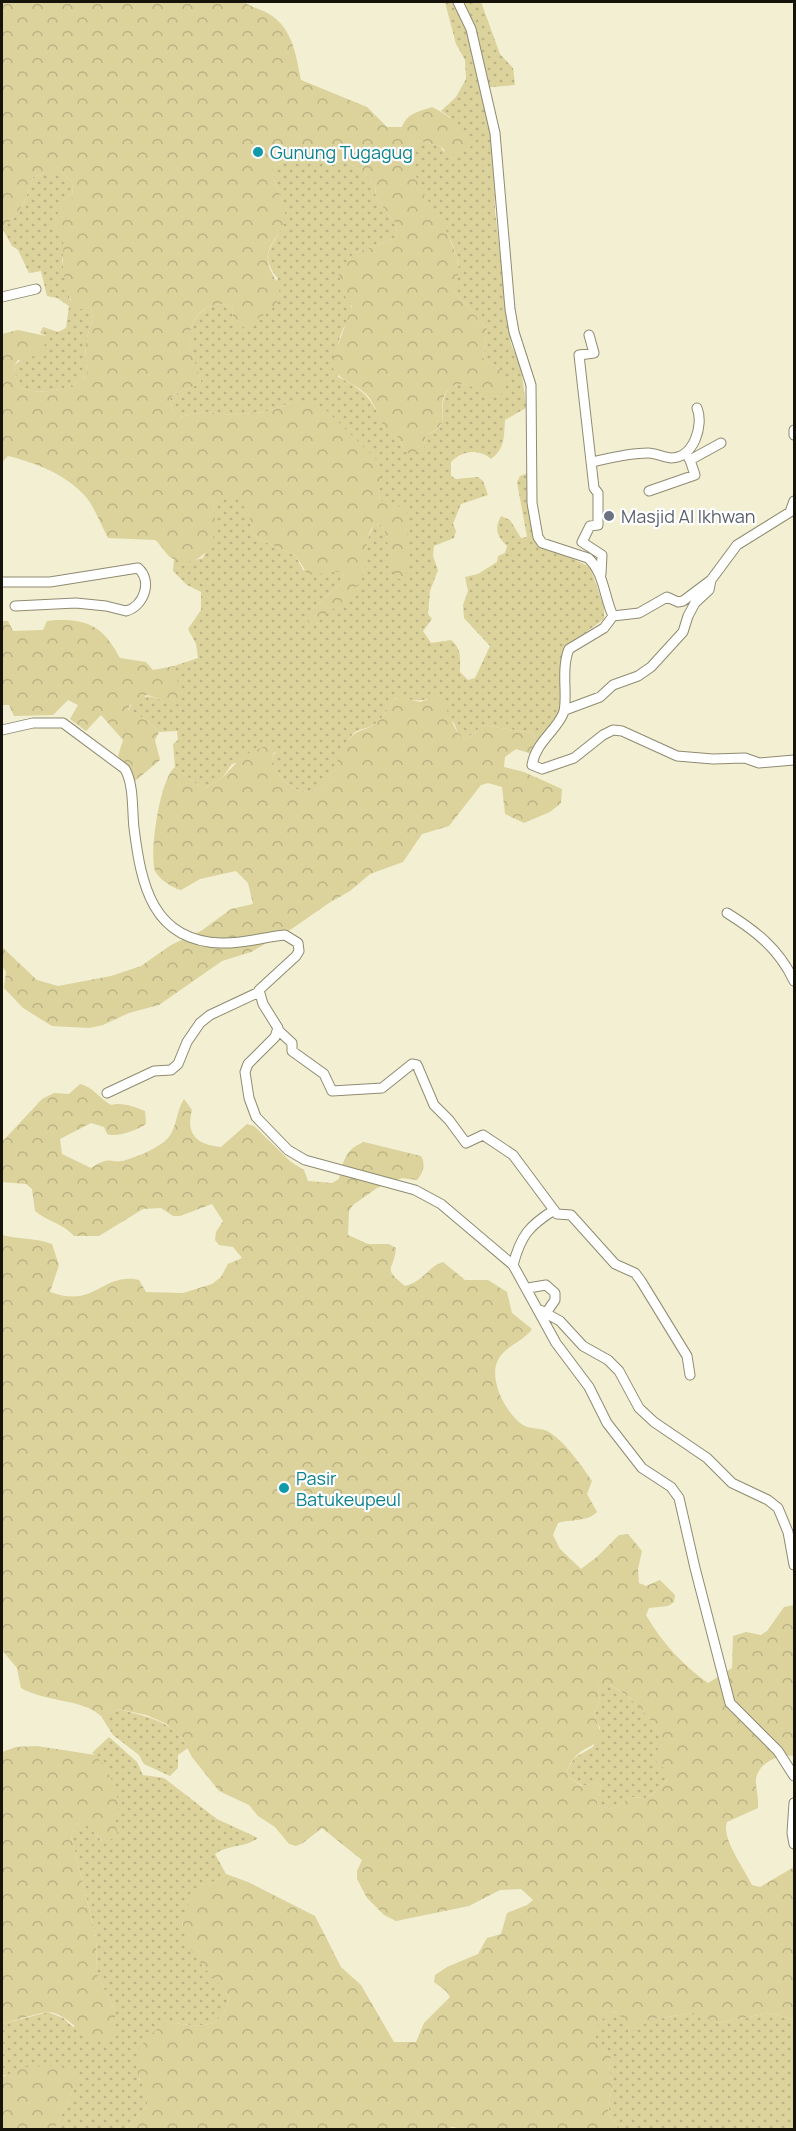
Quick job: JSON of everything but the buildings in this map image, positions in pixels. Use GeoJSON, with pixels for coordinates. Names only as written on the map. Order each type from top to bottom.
{"type":"FeatureCollection","features":[{"type":"Feature","properties":{"kind":"street"},"geometry":{"type":"LineString","coordinates":[[458,2],[471,29],[497,143],[509,303],[514,332],[531,385],[532,503],[538,537],[542,543],[588,558],[601,574]]}},
{"type":"Feature","properties":{"kind":"street"},"geometry":{"type":"LineString","coordinates":[[2,297],[36,289]]}},
{"type":"Feature","properties":{"kind":"street"},"geometry":{"type":"LineString","coordinates":[[590,335],[594,353],[579,355],[586,405],[584,423],[592,462],[594,489],[598,493],[598,525],[590,526],[582,542],[592,551],[602,555],[601,574],[613,616]]}},
{"type":"Feature","properties":{"kind":"street"},"geometry":{"type":"LineString","coordinates":[[649,491],[695,475],[687,457],[701,418],[697,408]]}},
{"type":"Feature","properties":{"kind":"street"},"geometry":{"type":"LineString","coordinates":[[795,430],[795,435]]}},
{"type":"Feature","properties":{"kind":"street"},"geometry":{"type":"LineString","coordinates":[[592,462],[648,453],[671,458],[687,457],[721,443]]}},
{"type":"Feature","properties":{"kind":"street"},"geometry":{"type":"LineString","coordinates":[[565,710],[563,678],[569,649],[604,628],[613,616],[639,613],[667,597],[678,602],[683,601],[711,580],[737,545],[790,512],[795,501]]}},
{"type":"Feature","properties":{"kind":"street"},"geometry":{"type":"LineString","coordinates":[[2,582],[50,582],[138,568],[142,571],[146,587],[137,606],[126,611],[112,606],[76,603],[15,606]]}},
{"type":"Feature","properties":{"kind":"street"},"geometry":{"type":"LineString","coordinates":[[711,580],[709,590],[695,603],[683,632],[651,667],[638,676],[613,685],[600,697],[565,710],[547,734],[532,765],[542,770],[574,758],[613,730],[622,731],[677,756],[713,759],[745,758],[759,763],[795,760]]}},
{"type":"Feature","properties":{"kind":"street"},"geometry":{"type":"LineString","coordinates":[[2,730],[33,723],[63,723],[91,741],[125,769],[148,897],[160,917],[170,926],[201,942],[228,943],[285,935],[298,943],[299,951],[296,956],[268,979],[258,992],[210,1015],[200,1023],[187,1042],[178,1064],[171,1070],[154,1071],[108,1093]]}},
{"type":"Feature","properties":{"kind":"street"},"geometry":{"type":"LineString","coordinates":[[727,913],[769,942],[795,981]]}},
{"type":"Feature","properties":{"kind":"street"},"geometry":{"type":"LineString","coordinates":[[258,992],[278,1030],[292,1043],[292,1051],[324,1074],[332,1091],[382,1088],[412,1064],[417,1065],[434,1105],[449,1120],[466,1143],[483,1135],[508,1150],[559,1216],[571,1215],[615,1264],[635,1273],[674,1331],[687,1356],[690,1375]]}},
{"type":"Feature","properties":{"kind":"street"},"geometry":{"type":"LineString","coordinates":[[278,1030],[275,1037],[248,1064],[244,1072],[256,1117],[288,1150],[305,1160],[415,1190],[441,1204],[513,1264],[543,1311],[556,1343],[589,1387],[607,1423],[642,1468],[671,1488],[679,1498],[730,1703],[778,1751],[795,1776]]}},
{"type":"Feature","properties":{"kind":"street"},"geometry":{"type":"LineString","coordinates":[[513,1264],[520,1242],[528,1230],[540,1217],[554,1210]]}},
{"type":"Feature","properties":{"kind":"street"},"geometry":{"type":"LineString","coordinates":[[528,1288],[546,1285],[555,1293],[555,1300],[543,1311]]}},
{"type":"Feature","properties":{"kind":"street"},"geometry":{"type":"LineString","coordinates":[[543,1311],[560,1321],[583,1346],[608,1360],[619,1371],[639,1408],[654,1422],[667,1428],[708,1458],[732,1483],[768,1500],[778,1508],[788,1532],[795,1565]]}},
{"type":"Feature","properties":{"kind":"street"},"geometry":{"type":"LineString","coordinates":[[795,1803],[792,1833],[795,1844]]}},
{"type":"Feature","properties":{"kind":"green space"},"geometry":{"type":"Polygon","coordinates":[[[2,2],[244,2],[269,14],[283,27],[292,43],[301,80],[367,107],[387,127],[402,127],[410,116],[432,107],[461,128],[471,147],[451,155],[440,146],[420,141],[408,148],[405,154],[423,193],[444,225],[457,257],[459,271],[453,290],[487,329],[483,358],[502,371],[504,393],[488,394],[465,384],[451,386],[443,401],[440,425],[426,435],[423,450],[412,455],[406,452],[396,434],[389,435],[366,394],[335,371],[331,365],[352,306],[344,295],[338,271],[353,254],[395,238],[397,225],[376,198],[375,185],[365,173],[348,163],[342,161],[328,163],[305,151],[273,167],[274,179],[285,212],[284,223],[268,254],[268,263],[278,285],[278,300],[272,308],[242,328],[235,328],[232,321],[233,307],[216,305],[202,311],[190,332],[192,351],[201,382],[170,398],[173,413],[178,417],[207,412],[234,415],[265,412],[291,403],[307,402],[327,411],[376,459],[381,472],[378,493],[382,502],[405,508],[408,522],[406,579],[399,579],[394,573],[385,531],[381,525],[374,524],[366,548],[363,574],[356,588],[341,603],[316,620],[309,622],[307,614],[340,584],[344,578],[343,571],[308,575],[296,556],[257,538],[253,533],[248,511],[234,496],[213,504],[215,528],[206,551],[194,560],[178,561],[170,557],[155,540],[108,538],[86,497],[60,476],[40,466],[8,456],[2,462],[2,334],[18,330],[46,336],[44,349],[26,361],[18,360],[14,366],[17,385],[33,391],[54,390],[73,384],[87,374],[85,345],[93,316],[91,309],[76,309],[70,298],[64,275],[63,240],[54,228],[60,204],[73,197],[72,182],[61,172],[47,172],[33,177],[24,203],[12,220],[2,228],[2,2]]]}},
{"type":"Feature","properties":{"kind":"green space"},"geometry":{"type":"Polygon","coordinates":[[[445,2],[481,2],[500,54],[513,68],[515,85],[491,87],[482,95],[494,148],[495,211],[511,344],[521,368],[526,408],[505,420],[501,446],[491,459],[481,453],[470,452],[460,455],[451,462],[451,476],[456,479],[478,477],[483,481],[488,495],[461,504],[453,524],[456,531],[454,538],[434,546],[433,556],[438,570],[430,591],[428,614],[432,619],[423,631],[431,643],[451,640],[455,643],[459,650],[460,672],[468,680],[475,678],[490,646],[464,618],[463,605],[468,591],[465,577],[478,574],[497,562],[498,556],[505,553],[507,546],[499,536],[497,529],[501,516],[510,520],[521,538],[527,537],[517,482],[520,476],[528,473],[538,542],[590,567],[604,607],[604,619],[574,641],[562,658],[560,711],[538,741],[532,733],[483,725],[465,740],[459,736],[454,723],[427,699],[394,699],[378,722],[354,733],[331,774],[318,790],[308,792],[296,789],[287,783],[277,772],[273,762],[272,757],[276,752],[232,764],[222,778],[203,789],[175,767],[173,744],[178,740],[177,731],[159,732],[145,719],[128,711],[134,703],[144,697],[153,697],[176,704],[174,666],[198,658],[196,644],[188,629],[201,610],[201,592],[187,585],[173,571],[174,559],[190,561],[203,558],[215,528],[213,504],[234,495],[248,511],[253,533],[257,538],[296,556],[303,570],[343,571],[344,578],[340,584],[307,614],[363,575],[366,543],[374,524],[381,525],[385,531],[394,571],[399,579],[406,579],[405,509],[382,502],[378,493],[380,472],[291,403],[265,412],[234,415],[207,412],[178,417],[173,413],[170,398],[201,382],[190,345],[190,332],[197,317],[209,307],[225,305],[233,307],[232,321],[278,279],[268,260],[284,216],[283,204],[274,180],[273,167],[305,151],[328,163],[342,161],[348,163],[365,173],[375,185],[376,198],[397,225],[395,238],[353,254],[351,310],[339,342],[338,377],[368,397],[385,429],[396,434],[406,452],[423,450],[426,435],[440,426],[443,420],[443,401],[451,386],[465,384],[471,386],[502,371],[483,358],[487,329],[453,290],[458,267],[456,253],[422,192],[405,154],[408,148],[420,141],[440,146],[444,152],[450,117],[441,111],[456,97],[466,79],[465,60],[456,44],[445,2]]]}},
{"type":"Feature","properties":{"kind":"green space"},"geometry":{"type":"Polygon","coordinates":[[[47,172],[61,172],[72,182],[73,197],[60,233],[66,246],[62,260],[70,300],[91,309],[93,316],[85,345],[87,374],[81,380],[64,388],[33,391],[17,385],[14,366],[46,336],[40,333],[43,327],[58,332],[66,328],[69,306],[57,298],[47,296],[41,271],[29,273],[18,250],[12,246],[2,228],[12,220],[24,203],[33,177],[47,172]]]}},
{"type":"Feature","properties":{"kind":"green space"},"geometry":{"type":"Polygon","coordinates":[[[2,621],[8,621],[13,631],[43,630],[47,621],[78,621],[95,627],[108,639],[120,658],[146,662],[153,670],[174,666],[182,699],[176,705],[146,695],[141,703],[130,705],[128,710],[145,719],[159,732],[155,740],[160,760],[135,781],[118,756],[123,740],[101,715],[86,731],[70,719],[78,705],[68,700],[53,715],[14,716],[9,705],[2,705],[2,621]]]}},
{"type":"Feature","properties":{"kind":"green space"},"geometry":{"type":"Polygon","coordinates":[[[435,697],[444,706],[456,730],[465,740],[483,725],[532,733],[538,741],[532,754],[516,749],[505,757],[504,767],[524,772],[562,789],[561,803],[550,812],[524,823],[505,814],[502,787],[488,783],[481,785],[449,826],[422,834],[403,862],[370,874],[350,891],[293,928],[251,952],[222,961],[159,1005],[129,1013],[103,1025],[89,1028],[52,1026],[23,1008],[4,988],[6,972],[2,965],[2,947],[37,980],[58,986],[111,976],[141,966],[171,945],[201,931],[231,909],[253,904],[248,883],[236,871],[200,879],[181,890],[166,883],[155,871],[153,849],[160,800],[175,767],[203,789],[222,778],[244,755],[270,744],[278,745],[272,757],[277,772],[283,780],[296,789],[308,792],[317,790],[330,775],[351,737],[378,722],[394,699],[403,698],[420,702],[435,697]]]}},
{"type":"Feature","properties":{"kind":"green space"},"geometry":{"type":"Polygon","coordinates":[[[80,1084],[111,1105],[124,1105],[145,1111],[146,1124],[127,1133],[107,1134],[104,1127],[91,1123],[60,1139],[62,1154],[91,1168],[107,1161],[131,1158],[164,1142],[173,1129],[184,1099],[192,1110],[190,1126],[192,1132],[200,1141],[221,1147],[247,1124],[254,1126],[291,1162],[304,1170],[308,1181],[332,1183],[339,1179],[349,1152],[364,1142],[421,1156],[423,1168],[417,1180],[402,1178],[377,1188],[353,1205],[349,1211],[348,1235],[368,1244],[389,1244],[396,1248],[391,1272],[405,1286],[418,1280],[443,1262],[465,1280],[488,1280],[507,1292],[512,1313],[532,1329],[501,1355],[495,1377],[500,1396],[517,1420],[526,1427],[546,1430],[556,1437],[592,1481],[587,1494],[597,1512],[584,1519],[558,1523],[553,1535],[560,1549],[581,1569],[619,1535],[628,1534],[642,1551],[638,1569],[639,1583],[646,1586],[660,1580],[675,1595],[674,1602],[668,1606],[649,1608],[646,1615],[673,1652],[708,1683],[732,1668],[733,1636],[746,1632],[761,1635],[767,1631],[784,1607],[794,1605],[794,1756],[777,1757],[765,1763],[756,1779],[758,1808],[727,1822],[726,1829],[734,1853],[752,1885],[760,1887],[794,1867],[794,2020],[769,2013],[719,2023],[693,2013],[648,2020],[629,2034],[624,2020],[613,2011],[601,2020],[593,2034],[611,2057],[609,2071],[612,2085],[608,2114],[621,2129],[473,2130],[451,2127],[450,2130],[125,2129],[147,2106],[147,2095],[137,2071],[136,2062],[138,2053],[147,2039],[168,2022],[206,2025],[221,2017],[226,2009],[229,1998],[192,1951],[185,1937],[183,1924],[184,1913],[190,1902],[199,1892],[226,1874],[248,1882],[315,1916],[341,1967],[361,1985],[394,2042],[416,2042],[424,2023],[450,1997],[434,1982],[435,1975],[447,1967],[478,1954],[487,1938],[501,1934],[507,1913],[533,1900],[521,1889],[500,1890],[469,1906],[396,1921],[384,1915],[367,1898],[357,1879],[357,1871],[362,1860],[322,1828],[303,1843],[296,1846],[289,1844],[275,1827],[258,1816],[249,1805],[219,1791],[192,1757],[182,1738],[165,1723],[146,1715],[118,1709],[101,1716],[84,1706],[41,1696],[21,1688],[17,1668],[2,1650],[2,1235],[52,1244],[59,1265],[50,1292],[66,1296],[89,1294],[116,1281],[126,1279],[139,1280],[146,1292],[183,1293],[212,1284],[221,1277],[228,1264],[242,1258],[233,1247],[219,1245],[215,1240],[216,1232],[223,1221],[212,1204],[180,1216],[173,1216],[161,1208],[143,1209],[99,1236],[74,1236],[65,1228],[35,1211],[32,1189],[26,1184],[2,1182],[2,1142],[42,1099],[54,1093],[69,1094],[80,1084]],[[603,1683],[598,1687],[600,1701],[594,1715],[600,1734],[599,1739],[574,1758],[567,1771],[570,1778],[582,1786],[597,1782],[602,1787],[597,1800],[598,1806],[612,1809],[631,1797],[645,1798],[652,1795],[668,1779],[668,1772],[656,1761],[655,1753],[663,1742],[654,1724],[639,1706],[612,1686],[603,1683]]]}},
{"type":"Feature","properties":{"kind":"green space"},"geometry":{"type":"Polygon","coordinates":[[[603,1683],[621,1692],[639,1706],[654,1724],[663,1742],[655,1753],[668,1772],[668,1779],[652,1795],[645,1798],[631,1797],[612,1809],[598,1806],[597,1800],[602,1787],[597,1782],[583,1786],[570,1778],[567,1771],[574,1758],[593,1747],[600,1728],[594,1715],[600,1701],[598,1687],[603,1683]]]}},
{"type":"Feature","properties":{"kind":"green space"},"geometry":{"type":"Polygon","coordinates":[[[118,1709],[149,1717],[167,1725],[182,1739],[188,1748],[178,1755],[178,1768],[170,1776],[144,1764],[139,1755],[113,1735],[101,1716],[118,1709]]]}},
{"type":"Feature","properties":{"kind":"green space"},"geometry":{"type":"Polygon","coordinates":[[[109,1737],[137,1762],[143,1775],[164,1778],[217,1819],[258,1838],[215,1854],[226,1874],[198,1894],[189,1907],[182,1924],[202,1965],[222,1986],[229,1998],[221,2017],[206,2025],[168,2022],[139,2079],[148,2092],[147,2106],[125,2129],[55,2129],[72,2093],[4,2075],[2,2077],[2,2024],[48,2012],[63,2018],[73,2027],[115,2011],[97,1974],[96,1937],[71,1836],[78,1823],[86,1824],[102,1841],[114,1822],[118,1808],[95,1755],[92,1753],[109,1737]]]}},
{"type":"Feature","properties":{"kind":"green space"},"geometry":{"type":"Polygon","coordinates":[[[37,1746],[95,1755],[108,1772],[117,1793],[118,1835],[105,1843],[86,1825],[78,1823],[71,1836],[96,1937],[97,1974],[115,2011],[115,2029],[106,2041],[90,2037],[63,2017],[48,2012],[2,2024],[2,1752],[16,1747],[37,1746]]]}},
{"type":"Feature","properties":{"kind":"green space"},"geometry":{"type":"Polygon","coordinates":[[[613,2011],[624,2020],[629,2033],[648,2020],[693,2013],[700,2013],[719,2023],[769,2013],[794,2020],[794,2129],[621,2129],[608,2114],[612,2085],[609,2071],[611,2057],[592,2034],[601,2020],[613,2011]]]}},
{"type":"Feature","properties":{"kind":"green space"},"geometry":{"type":"Polygon","coordinates":[[[56,2066],[69,2069],[78,2080],[55,2129],[2,2129],[2,2077],[26,2067],[56,2066]]]}},
{"type":"Feature","properties":{"kind":"place","name":"Gunung Tugagug"},"geometry":{"type":"Point","coordinates":[258,152]}},
{"type":"Feature","properties":{"kind":"place","name":"Masjid Al Ikhwan"},"geometry":{"type":"Point","coordinates":[609,516]}},
{"type":"Feature","properties":{"kind":"place","name":"Pasir Batukeupeul"},"geometry":{"type":"Point","coordinates":[284,1488]}}]}
